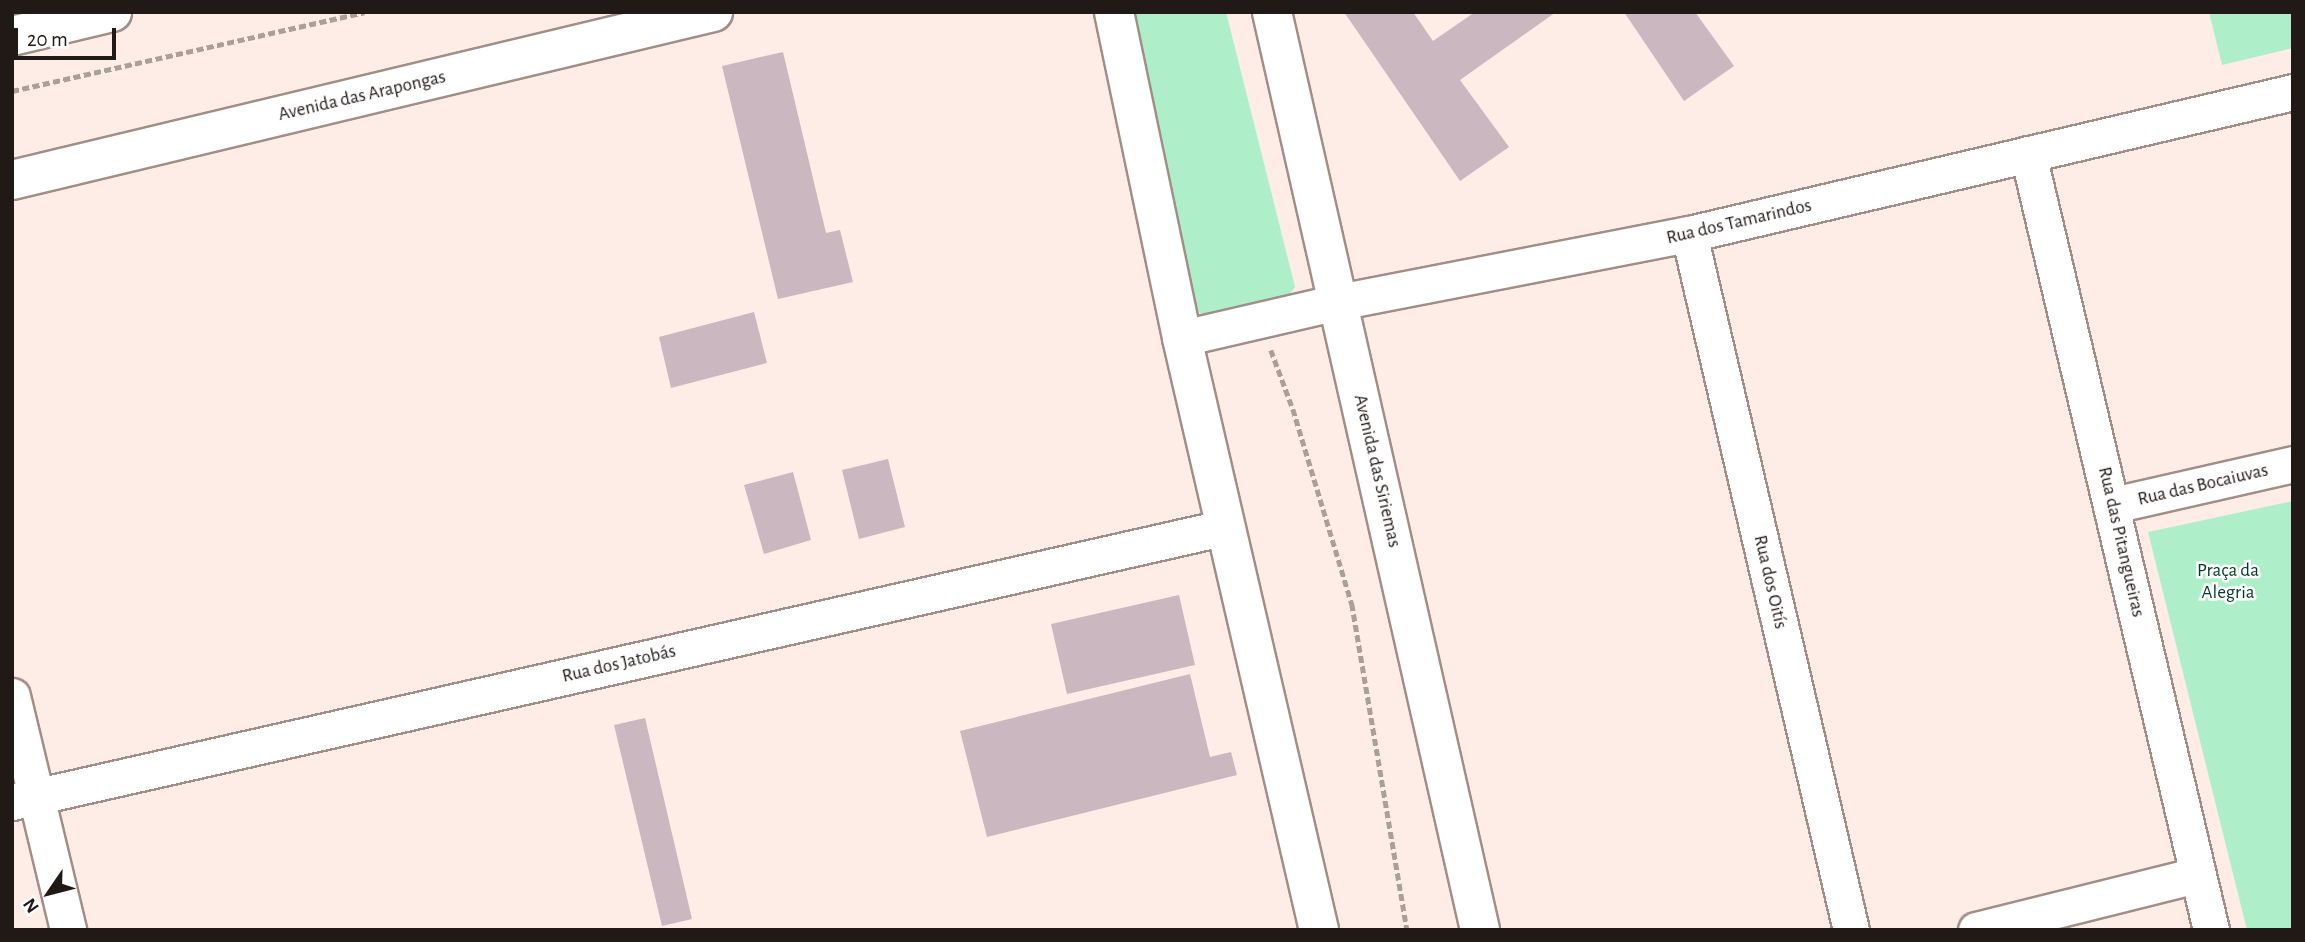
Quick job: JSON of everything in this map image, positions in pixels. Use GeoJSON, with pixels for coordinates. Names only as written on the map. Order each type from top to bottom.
{"type":"FeatureCollection","features":[{"type":"Feature","properties":{"kind":"street"},"geometry":{"type":"LineString","coordinates":[[12,36],[112,12]]}},
{"type":"Feature","properties":{"kind":"street","name":"Avenida das Arapongas"},"geometry":{"type":"LineString","coordinates":[[12,180],[712,12]]}},
{"type":"Feature","properties":{"kind":"street"},"geometry":{"type":"LineString","coordinates":[[1114,12],[1182,338],[1319,930]]}},
{"type":"Feature","properties":{"kind":"street","name":"Avenida das Siriemas"},"geometry":{"type":"LineString","coordinates":[[1272,12],[1480,930]]}},
{"type":"Feature","properties":{"kind":"street","name":"Rua dos Tamarindos"},"geometry":{"type":"LineString","coordinates":[[1182,338],[1338,302],[1689,234],[2293,92]]}},
{"type":"Feature","properties":{"kind":"street","name":"Rua das Pitangueiras"},"geometry":{"type":"LineString","coordinates":[[2028,154],[2113,505],[2211,930]]}},
{"type":"Feature","properties":{"kind":"street","name":"Rua dos Oitís"},"geometry":{"type":"LineString","coordinates":[[1689,234],[1851,930]]}},
{"type":"Feature","properties":{"kind":"street","name":"Rua das Bocaiuvas"},"geometry":{"type":"LineString","coordinates":[[2113,505],[2293,464]]}},
{"type":"Feature","properties":{"kind":"street","name":"Rua dos Jatobás"},"geometry":{"type":"LineString","coordinates":[[24,799],[1226,527]]}},
{"type":"Feature","properties":{"kind":"street"},"geometry":{"type":"LineString","coordinates":[[12,696],[24,799],[68,930]]}},
{"type":"Feature","properties":{"kind":"street"},"geometry":{"type":"LineString","coordinates":[[1976,930],[2197,875]]}},
{"type":"Feature","properties":{"kind":"path"},"geometry":{"type":"LineString","coordinates":[[12,91],[364,12]]}},
{"type":"Feature","properties":{"kind":"path"},"geometry":{"type":"LineString","coordinates":[[1260,320],[1293,409],[1352,604],[1407,930]]}},
{"type":"Feature","properties":{"kind":"green space"},"geometry":{"type":"Polygon","coordinates":[[[1127,12],[1226,12],[1295,287],[1285,301],[1212,321],[1197,311],[1127,12]]]}},
{"type":"Feature","properties":{"kind":"green space"},"geometry":{"type":"Polygon","coordinates":[[[2209,12],[2293,12],[2293,48],[2222,65],[2209,12]]]}},
{"type":"Feature","properties":{"kind":"green space","name":"Praça da Alegria"},"geometry":{"type":"Polygon","coordinates":[[[2293,501],[2293,930],[2247,930],[2148,532],[2293,501]]]}},
{"type":"Feature","properties":{"kind":"building"},"geometry":{"type":"Polygon","coordinates":[[[1344,12],[1413,12],[1433,41],[1475,12],[1556,12],[1460,80],[1509,147],[1460,181],[1344,12]]]}},
{"type":"Feature","properties":{"kind":"building"},"geometry":{"type":"Polygon","coordinates":[[[1624,12],[1695,12],[1734,66],[1684,101],[1624,12]]]}},
{"type":"Feature","properties":{"kind":"building"},"geometry":{"type":"Polygon","coordinates":[[[783,52],[826,233],[840,230],[853,282],[778,299],[722,66],[783,52]]]}},
{"type":"Feature","properties":{"kind":"building"},"geometry":{"type":"Polygon","coordinates":[[[754,312],[767,363],[671,388],[659,337],[754,312]]]}},
{"type":"Feature","properties":{"kind":"building"},"geometry":{"type":"Polygon","coordinates":[[[888,459],[905,527],[859,539],[842,470],[888,459]]]}},
{"type":"Feature","properties":{"kind":"building"},"geometry":{"type":"Polygon","coordinates":[[[793,472],[811,540],[764,554],[744,485],[793,472]]]}},
{"type":"Feature","properties":{"kind":"building"},"geometry":{"type":"Polygon","coordinates":[[[1179,595],[1195,665],[1067,694],[1051,624],[1179,595]]]}},
{"type":"Feature","properties":{"kind":"building"},"geometry":{"type":"Polygon","coordinates":[[[1190,674],[1210,757],[1231,752],[1237,775],[987,837],[960,731],[1190,674]]]}},
{"type":"Feature","properties":{"kind":"building"},"geometry":{"type":"Polygon","coordinates":[[[645,718],[692,919],[662,926],[614,725],[645,718]]]}}]}
